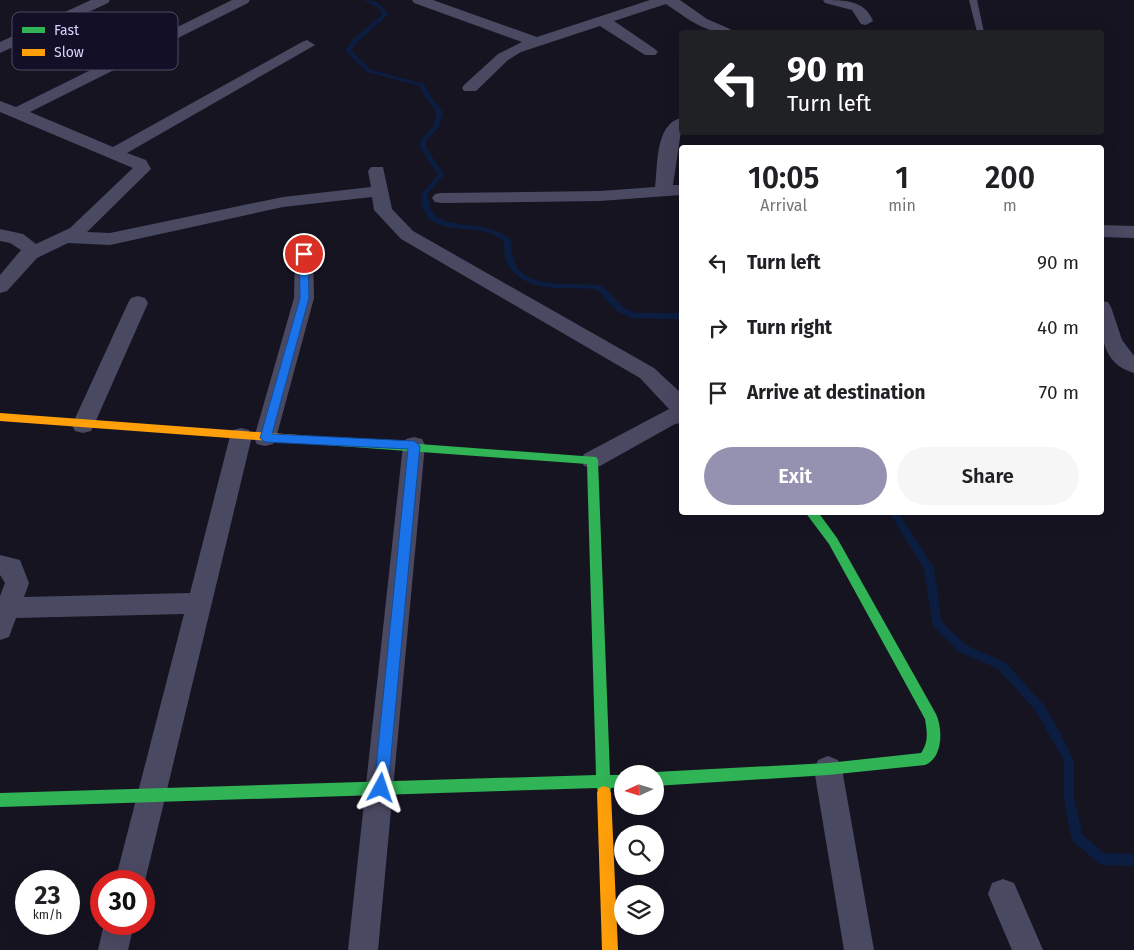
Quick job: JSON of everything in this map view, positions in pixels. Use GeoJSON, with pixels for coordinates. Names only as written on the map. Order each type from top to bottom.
{"type":"FeatureCollection","features":[{"type":"Feature","properties":{"kind":"street"},"geometry":{"type":"LineString","coordinates":[[178,32],[243,0]]}},
{"type":"Feature","properties":{"kind":"street"},"geometry":{"type":"LineString","coordinates":[[419,0],[536,42]]}},
{"type":"Feature","properties":{"kind":"street"},"geometry":{"type":"LineString","coordinates":[[470,88],[502,57],[536,42],[664,0]]}},
{"type":"Feature","properties":{"kind":"street"},"geometry":{"type":"LineString","coordinates":[[670,0],[702,22],[720,30]]}},
{"type":"Feature","properties":{"kind":"street"},"geometry":{"type":"LineString","coordinates":[[830,0],[860,7],[864,12],[866,21]]}},
{"type":"Feature","properties":{"kind":"street"},"geometry":{"type":"LineString","coordinates":[[73,12],[93,2]]}},
{"type":"Feature","properties":{"kind":"street"},"geometry":{"type":"LineString","coordinates":[[603,21],[650,52]]}},
{"type":"Feature","properties":{"kind":"street"},"geometry":{"type":"LineString","coordinates":[[0,48],[12,42]]}},
{"type":"Feature","properties":{"kind":"street"},"geometry":{"type":"LineString","coordinates":[[114,153],[308,45]]}},
{"type":"Feature","properties":{"kind":"street"},"geometry":{"type":"LineString","coordinates":[[18,112],[102,70]]}},
{"type":"Feature","properties":{"kind":"street"},"geometry":{"type":"LineString","coordinates":[[0,106],[140,164],[142,169],[76,232],[67,238],[30,254],[0,287]]}},
{"type":"Feature","properties":{"kind":"street"},"geometry":{"type":"LineString","coordinates":[[663,191],[672,134],[676,126],[679,125]]}},
{"type":"Feature","properties":{"kind":"street"},"geometry":{"type":"LineString","coordinates":[[376,171],[384,210],[407,235],[647,373],[674,399],[679,410]]}},
{"type":"Feature","properties":{"kind":"street"},"geometry":{"type":"LineString","coordinates":[[441,198],[600,196],[679,190]]}},
{"type":"Feature","properties":{"kind":"street"},"geometry":{"type":"LineString","coordinates":[[67,238],[110,239],[283,202],[380,191]]}},
{"type":"Feature","properties":{"kind":"street"},"geometry":{"type":"LineString","coordinates":[[1104,231],[1134,232]]}},
{"type":"Feature","properties":{"kind":"street"},"geometry":{"type":"LineString","coordinates":[[0,235],[26,243],[30,248],[30,254]]}},
{"type":"Feature","properties":{"kind":"street"},"geometry":{"type":"LineString","coordinates":[[133,870],[200,603],[253,437],[304,298],[304,254]]}},
{"type":"Feature","properties":{"kind":"street"},"geometry":{"type":"LineString","coordinates":[[83,424],[138,303]]}},
{"type":"Feature","properties":{"kind":"street"},"geometry":{"type":"LineString","coordinates":[[1104,315],[1115,345],[1121,354],[1134,366]]}},
{"type":"Feature","properties":{"kind":"street"},"geometry":{"type":"LineString","coordinates":[[0,417],[253,437],[414,446],[592,460],[670,417],[679,415]]}},
{"type":"Feature","properties":{"kind":"street"},"geometry":{"type":"LineString","coordinates":[[363,950],[381,788],[414,446]]}},
{"type":"Feature","properties":{"kind":"street"},"geometry":{"type":"LineString","coordinates":[[592,460],[610,950]]}},
{"type":"Feature","properties":{"kind":"street"},"geometry":{"type":"LineString","coordinates":[[664,778],[828,769],[925,759],[934,749],[935,737],[931,718],[833,541],[813,515]]}},
{"type":"Feature","properties":{"kind":"street"},"geometry":{"type":"LineString","coordinates":[[0,565],[11,567],[17,583],[4,618],[200,603]]}},
{"type":"Feature","properties":{"kind":"street"},"geometry":{"type":"LineString","coordinates":[[828,769],[860,950]]}},
{"type":"Feature","properties":{"kind":"street"},"geometry":{"type":"LineString","coordinates":[[0,800],[614,781]]}},
{"type":"Feature","properties":{"kind":"street"},"geometry":{"type":"LineString","coordinates":[[1003,894],[1028,950]]}},
{"type":"Feature","properties":{"kind":"street"},"geometry":{"type":"LineString","coordinates":[[113,950],[116,935]]}},
{"type":"Feature","properties":{"kind":"lane"},"geometry":{"type":"LineString","coordinates":[[973,0],[980,30]]}},
{"type":"Feature","properties":{"kind":"waterway"},"geometry":{"type":"LineString","coordinates":[[366,0],[382,8],[385,15],[360,36],[348,51],[369,71],[422,85],[428,97],[440,112],[436,127],[423,141],[423,147],[441,175],[424,194],[427,210],[434,219],[444,224],[496,232],[507,240],[509,258],[516,271],[525,279],[552,285],[598,287],[621,310],[635,316],[679,316]]}},
{"type":"Feature","properties":{"kind":"waterway"},"geometry":{"type":"LineString","coordinates":[[895,515],[929,568],[936,623],[962,648],[1002,666],[1040,708],[1054,732],[1069,761],[1069,799],[1077,837],[1102,859],[1134,860]]}},
{"type":"Feature","properties":{"kind":"traffic: fast"},"geometry":{"type":"LineString","coordinates":[[298,439],[592,460],[604,793]]}},
{"type":"Feature","properties":{"kind":"traffic: fast"},"geometry":{"type":"LineString","coordinates":[[664,778],[828,769],[925,759],[929,754],[934,739],[931,718],[833,541],[813,515]]}},
{"type":"Feature","properties":{"kind":"traffic: fast"},"geometry":{"type":"LineString","coordinates":[[0,800],[614,781]]}},
{"type":"Feature","properties":{"kind":"traffic: slow"},"geometry":{"type":"LineString","coordinates":[[0,417],[298,439]]}},
{"type":"Feature","properties":{"kind":"traffic: slow"},"geometry":{"type":"LineString","coordinates":[[604,793],[610,950]]}},
{"type":"Feature","properties":{"kind":"route"},"geometry":{"type":"LineString","coordinates":[[304,254],[304,298],[265,438],[414,446],[381,788]]}}]}
